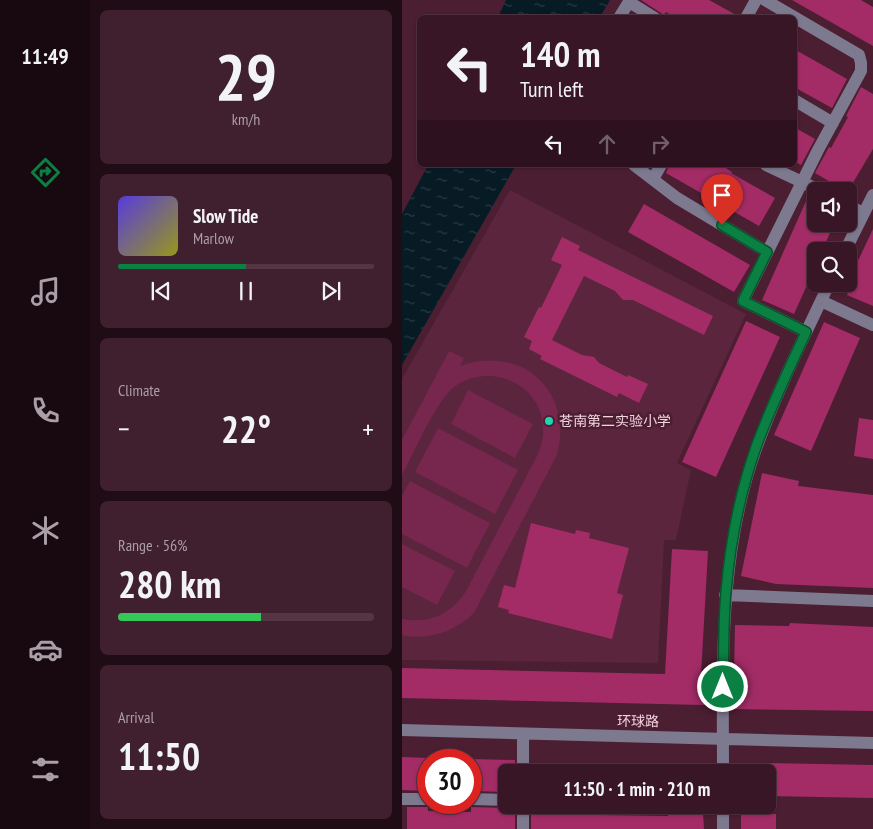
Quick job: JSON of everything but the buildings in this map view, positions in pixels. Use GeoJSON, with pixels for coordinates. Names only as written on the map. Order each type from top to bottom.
{"type":"FeatureCollection","features":[{"type":"Feature","properties":{"kind":"street"},"geometry":{"type":"LineString","coordinates":[[748,15],[756,0]]}},
{"type":"Feature","properties":{"kind":"street"},"geometry":{"type":"LineString","coordinates":[[765,0],[791,15]]}},
{"type":"Feature","properties":{"kind":"street"},"geometry":{"type":"LineString","coordinates":[[621,15],[629,1],[650,15]]}},
{"type":"Feature","properties":{"kind":"street"},"geometry":{"type":"LineString","coordinates":[[797,19],[859,55],[861,63],[861,71],[802,182],[743,301],[806,332]]}},
{"type":"Feature","properties":{"kind":"street"},"geometry":{"type":"LineString","coordinates":[[797,102],[833,122]]}},
{"type":"Feature","properties":{"kind":"street"},"geometry":{"type":"LineString","coordinates":[[637,167],[677,198],[767,252]]}},
{"type":"Feature","properties":{"kind":"street"},"geometry":{"type":"LineString","coordinates":[[653,179],[660,167]]}},
{"type":"Feature","properties":{"kind":"street"},"geometry":{"type":"LineString","coordinates":[[770,167],[807,184]]}},
{"type":"Feature","properties":{"kind":"street"},"geometry":{"type":"LineString","coordinates":[[848,242],[872,195]]}},
{"type":"Feature","properties":{"kind":"street"},"geometry":{"type":"LineString","coordinates":[[857,210],[863,213]]}},
{"type":"Feature","properties":{"kind":"street"},"geometry":{"type":"LineString","coordinates":[[723,764],[725,595],[736,524],[756,447],[825,292]]}},
{"type":"Feature","properties":{"kind":"street"},"geometry":{"type":"LineString","coordinates":[[821,301],[872,325]]}},
{"type":"Feature","properties":{"kind":"street"},"geometry":{"type":"LineString","coordinates":[[725,595],[872,601]]}},
{"type":"Feature","properties":{"kind":"street","name":"环球路"},"geometry":{"type":"LineString","coordinates":[[402,730],[872,742]]}},
{"type":"Feature","properties":{"kind":"street"},"geometry":{"type":"LineString","coordinates":[[523,734],[523,764]]}},
{"type":"Feature","properties":{"kind":"street"},"geometry":{"type":"LineString","coordinates":[[402,798],[417,799]]}},
{"type":"Feature","properties":{"kind":"street"},"geometry":{"type":"LineString","coordinates":[[482,800],[498,800]]}},
{"type":"Feature","properties":{"kind":"street"},"geometry":{"type":"LineString","coordinates":[[522,829],[523,814]]}},
{"type":"Feature","properties":{"kind":"street"},"geometry":{"type":"LineString","coordinates":[[723,814],[723,829]]}},
{"type":"Feature","properties":{"kind":"shaded area","name":"苍南第二实验小学"},"geometry":{"type":"Polygon","coordinates":[[[510,190],[746,314],[677,463],[691,470],[676,540],[664,540],[658,663],[402,660],[402,379],[510,190]]]}},
{"type":"Feature","properties":{"kind":"shaded area"},"geometry":{"type":"Polygon","coordinates":[[[449,351],[464,358],[460,366],[483,361],[504,362],[522,368],[538,378],[550,393],[558,411],[560,432],[557,455],[474,613],[458,625],[442,633],[415,637],[405,636],[402,635],[402,619],[421,620],[438,616],[452,607],[465,593],[537,456],[543,438],[540,411],[533,398],[522,388],[510,381],[482,376],[467,380],[454,387],[447,394],[426,428],[402,475],[402,440],[449,351]]]}},
{"type":"Feature","properties":{"kind":"shaded area"},"geometry":{"type":"Polygon","coordinates":[[[468,390],[533,424],[515,458],[451,424],[468,390]]]}},
{"type":"Feature","properties":{"kind":"shaded area"},"geometry":{"type":"Polygon","coordinates":[[[438,428],[518,470],[495,514],[415,472],[438,428]]]}},
{"type":"Feature","properties":{"kind":"shaded area"},"geometry":{"type":"Polygon","coordinates":[[[410,481],[490,523],[467,568],[402,534],[402,496],[410,481]]]}},
{"type":"Feature","properties":{"kind":"shaded area"},"geometry":{"type":"Polygon","coordinates":[[[402,544],[455,571],[437,605],[402,587],[402,544]]]}},
{"type":"Feature","properties":{"kind":"water"},"geometry":{"type":"Polygon","coordinates":[[[506,0],[610,0],[601,15],[499,15],[506,0]]]}},
{"type":"Feature","properties":{"kind":"water"},"geometry":{"type":"Polygon","coordinates":[[[427,167],[515,167],[402,365],[402,214],[427,167]]]}},
{"type":"Feature","properties":{"kind":"place","name":"苍南第二实验小学"},"geometry":{"type":"Point","coordinates":[549,421]}},
{"type":"Feature","properties":{"kind":"route"},"geometry":{"type":"LineString","coordinates":[[722,225],[767,252],[743,301],[806,332],[756,447],[736,524],[726,590],[723,687]]}}]}
